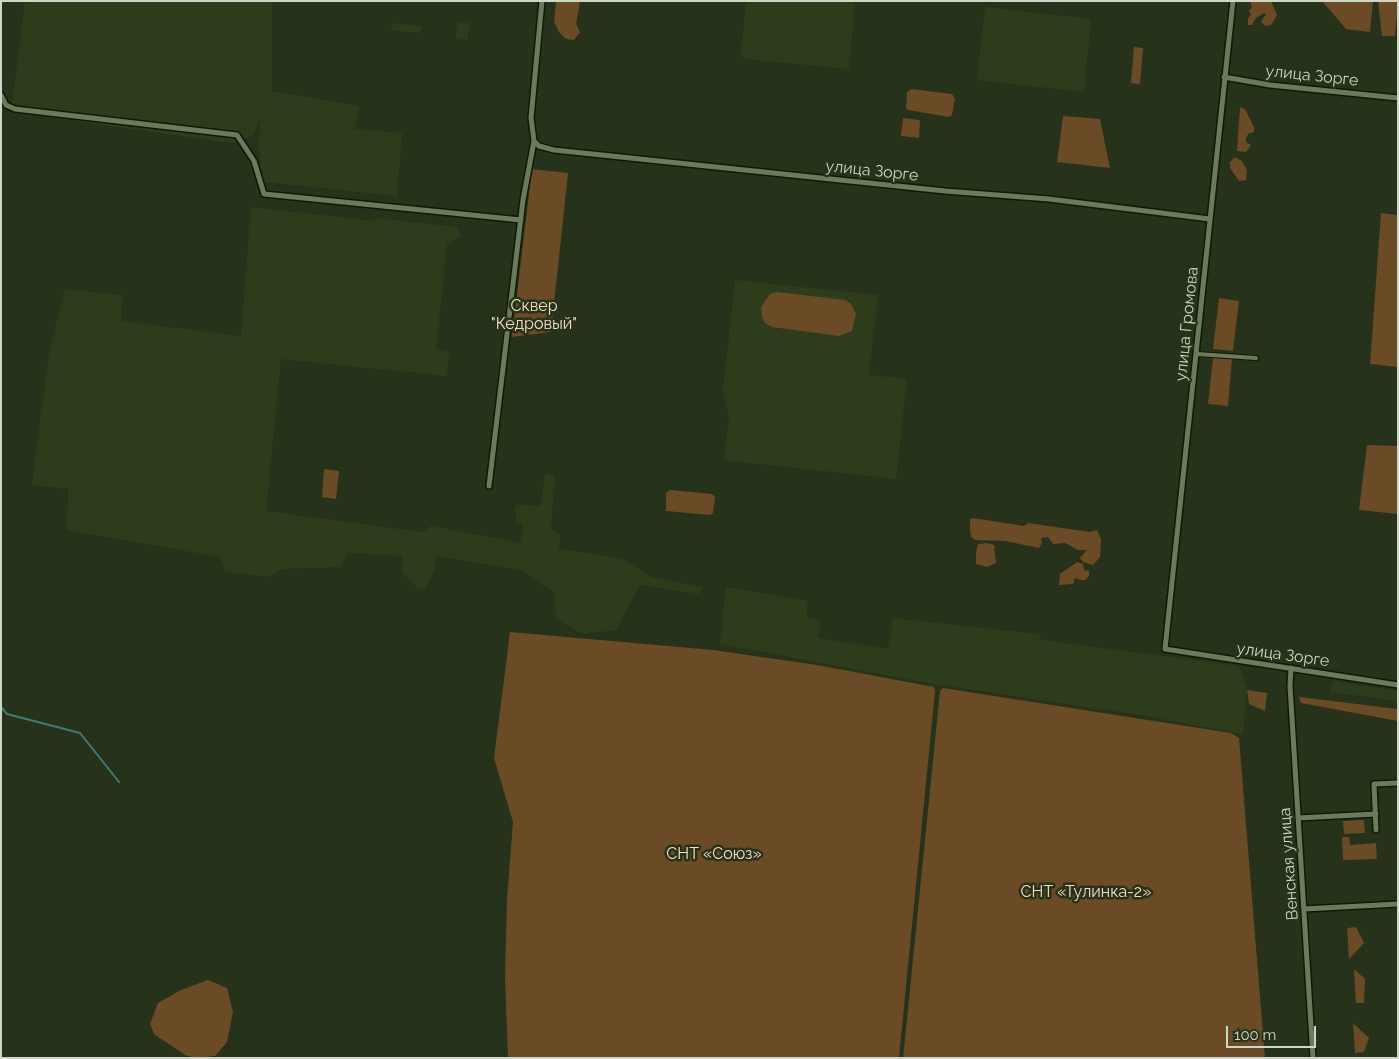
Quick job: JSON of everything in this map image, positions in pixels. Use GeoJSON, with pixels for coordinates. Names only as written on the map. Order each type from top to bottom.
{"type":"FeatureCollection","features":[{"type":"Feature","properties":{"kind":"street"},"geometry":{"type":"LineString","coordinates":[[488,486],[521,220],[534,141],[531,118],[542,1]]}},
{"type":"Feature","properties":{"kind":"street","name":"улица Громова"},"geometry":{"type":"LineString","coordinates":[[1165,649],[1177,518],[1197,354],[1233,1]]}},
{"type":"Feature","properties":{"kind":"street","name":"улица Зорге"},"geometry":{"type":"LineString","coordinates":[[1224,77],[1270,86],[1398,98]]}},
{"type":"Feature","properties":{"kind":"street"},"geometry":{"type":"LineString","coordinates":[[1,95],[6,105],[15,109],[237,135],[254,161],[264,194],[521,220]]}},
{"type":"Feature","properties":{"kind":"street","name":"улица Зорге"},"geometry":{"type":"LineString","coordinates":[[534,141],[539,146],[554,150],[928,189],[1049,199],[1210,219]]}},
{"type":"Feature","properties":{"kind":"street"},"geometry":{"type":"LineString","coordinates":[[1197,354],[1256,358]]}},
{"type":"Feature","properties":{"kind":"street","name":"улица Зорге"},"geometry":{"type":"LineString","coordinates":[[1165,649],[1398,684]]}},
{"type":"Feature","properties":{"kind":"street","name":"Венская улица"},"geometry":{"type":"LineString","coordinates":[[1291,668],[1290,686],[1313,1058]]}},
{"type":"Feature","properties":{"kind":"street"},"geometry":{"type":"LineString","coordinates":[[1376,830],[1374,784],[1398,782]]}},
{"type":"Feature","properties":{"kind":"street"},"geometry":{"type":"LineString","coordinates":[[1298,818],[1376,814]]}},
{"type":"Feature","properties":{"kind":"street"},"geometry":{"type":"LineString","coordinates":[[1304,909],[1398,904]]}},
{"type":"Feature","properties":{"kind":"shaded area"},"geometry":{"type":"Polygon","coordinates":[[[25,1],[272,1],[272,91],[359,106],[355,129],[402,133],[397,196],[264,182],[259,153],[260,117],[253,136],[231,143],[11,112],[25,1]]]}},
{"type":"Feature","properties":{"kind":"shaded area"},"geometry":{"type":"Polygon","coordinates":[[[746,1],[855,1],[849,69],[745,59],[741,55],[746,1]]]}},
{"type":"Feature","properties":{"kind":"shaded area"},"geometry":{"type":"Polygon","coordinates":[[[985,7],[1091,19],[1084,92],[977,80],[985,7]]]}},
{"type":"Feature","properties":{"kind":"shaded area"},"geometry":{"type":"Polygon","coordinates":[[[457,22],[469,23],[468,40],[456,39],[457,22]]]}},
{"type":"Feature","properties":{"kind":"shaded area"},"geometry":{"type":"Polygon","coordinates":[[[392,23],[422,26],[421,33],[391,30],[392,23]]]}},
{"type":"Feature","properties":{"kind":"shaded area"},"geometry":{"type":"Polygon","coordinates":[[[251,207],[376,221],[375,218],[457,227],[462,236],[447,243],[436,349],[449,352],[447,376],[281,359],[266,511],[422,532],[431,526],[521,543],[523,523],[516,522],[515,505],[541,506],[545,474],[555,475],[551,530],[560,534],[559,549],[621,558],[651,577],[703,587],[700,594],[640,585],[616,630],[583,634],[556,619],[554,592],[522,570],[437,556],[434,571],[426,589],[419,589],[401,572],[403,556],[348,553],[341,567],[282,569],[270,577],[225,572],[220,557],[67,530],[68,489],[32,485],[49,353],[65,289],[122,295],[121,321],[241,336],[251,207]]]}},
{"type":"Feature","properties":{"kind":"shaded area"},"geometry":{"type":"Polygon","coordinates":[[[735,280],[878,295],[869,375],[907,379],[896,479],[724,460],[729,417],[723,390],[735,280]]]}},
{"type":"Feature","properties":{"kind":"shaded area"},"geometry":{"type":"Polygon","coordinates":[[[726,587],[807,601],[807,618],[820,620],[819,638],[888,649],[893,618],[1039,634],[1042,640],[1239,666],[1247,688],[1243,734],[1134,714],[934,684],[720,644],[726,587]]]}},
{"type":"Feature","properties":{"kind":"shaded area"},"geometry":{"type":"Polygon","coordinates":[[[1332,681],[1398,691],[1398,701],[1330,692],[1332,681]]]}},
{"type":"Feature","properties":{"kind":"green space"},"geometry":{"type":"Polygon","coordinates":[[[556,1],[580,1],[576,24],[580,32],[574,40],[566,39],[559,32],[554,22],[556,1]]]}},
{"type":"Feature","properties":{"kind":"green space"},"geometry":{"type":"Polygon","coordinates":[[[1250,1],[1271,1],[1277,15],[1271,25],[1265,26],[1261,22],[1266,14],[1264,13],[1256,18],[1252,25],[1248,25],[1248,18],[1251,15],[1249,10],[1252,8],[1250,1]]]}},
{"type":"Feature","properties":{"kind":"green space"},"geometry":{"type":"Polygon","coordinates":[[[1322,1],[1373,1],[1370,32],[1346,29],[1322,1]]]}},
{"type":"Feature","properties":{"kind":"green space"},"geometry":{"type":"Polygon","coordinates":[[[1378,1],[1398,1],[1395,36],[1382,36],[1378,1]]]}},
{"type":"Feature","properties":{"kind":"green space"},"geometry":{"type":"Polygon","coordinates":[[[1134,47],[1143,48],[1140,84],[1131,83],[1134,47]]]}},
{"type":"Feature","properties":{"kind":"green space"},"geometry":{"type":"Polygon","coordinates":[[[911,89],[952,94],[955,99],[952,115],[949,117],[908,110],[906,108],[907,92],[911,89]]]}},
{"type":"Feature","properties":{"kind":"green space"},"geometry":{"type":"Polygon","coordinates":[[[1240,107],[1245,109],[1254,127],[1254,132],[1248,134],[1246,139],[1246,142],[1251,145],[1246,152],[1237,151],[1240,107]]]}},
{"type":"Feature","properties":{"kind":"green space"},"geometry":{"type":"Polygon","coordinates":[[[1063,116],[1100,119],[1110,168],[1057,162],[1063,116]]]}},
{"type":"Feature","properties":{"kind":"green space"},"geometry":{"type":"Polygon","coordinates":[[[903,118],[920,120],[919,138],[901,136],[903,118]]]}},
{"type":"Feature","properties":{"kind":"green space"},"geometry":{"type":"Polygon","coordinates":[[[1235,157],[1242,161],[1247,170],[1246,180],[1239,181],[1230,168],[1230,162],[1235,157]]]}},
{"type":"Feature","properties":{"kind":"green space","name":"Сквер \"Кедровый\""},"geometry":{"type":"Polygon","coordinates":[[[532,169],[568,173],[551,332],[512,337],[532,169]]]}},
{"type":"Feature","properties":{"kind":"green space"},"geometry":{"type":"Polygon","coordinates":[[[1381,213],[1398,215],[1398,367],[1370,364],[1381,213]]]}},
{"type":"Feature","properties":{"kind":"green space"},"geometry":{"type":"Polygon","coordinates":[[[777,292],[845,300],[851,304],[856,314],[852,331],[839,336],[772,327],[765,323],[761,307],[770,294],[777,292]]]}},
{"type":"Feature","properties":{"kind":"green space"},"geometry":{"type":"Polygon","coordinates":[[[1219,298],[1239,301],[1233,351],[1213,349],[1219,298]]]}},
{"type":"Feature","properties":{"kind":"green space"},"geometry":{"type":"Polygon","coordinates":[[[1213,358],[1232,359],[1228,406],[1208,404],[1213,358]]]}},
{"type":"Feature","properties":{"kind":"green space"},"geometry":{"type":"Polygon","coordinates":[[[1367,445],[1398,446],[1398,514],[1359,510],[1367,445]]]}},
{"type":"Feature","properties":{"kind":"green space"},"geometry":{"type":"Polygon","coordinates":[[[324,469],[339,471],[336,499],[322,497],[324,469]]]}},
{"type":"Feature","properties":{"kind":"green space"},"geometry":{"type":"Polygon","coordinates":[[[670,490],[712,494],[715,497],[713,513],[710,515],[666,511],[666,493],[670,490]]]}},
{"type":"Feature","properties":{"kind":"green space"},"geometry":{"type":"Polygon","coordinates":[[[970,519],[1024,526],[1028,523],[1090,532],[1097,530],[1101,539],[1100,557],[1093,565],[1083,562],[1080,558],[1087,550],[1078,550],[1065,543],[1053,544],[1048,537],[1041,538],[1042,543],[1039,548],[1005,541],[975,540],[971,537],[970,530],[970,519]]]}},
{"type":"Feature","properties":{"kind":"green space"},"geometry":{"type":"Polygon","coordinates":[[[987,543],[994,545],[996,563],[987,567],[976,564],[976,552],[978,544],[987,543]]]}},
{"type":"Feature","properties":{"kind":"green space"},"geometry":{"type":"Polygon","coordinates":[[[1077,562],[1083,564],[1084,570],[1089,571],[1089,576],[1085,580],[1075,578],[1073,584],[1059,585],[1060,574],[1077,562]]]}},
{"type":"Feature","properties":{"kind":"green space","name":"СНТ «Союз»"},"geometry":{"type":"Polygon","coordinates":[[[510,632],[713,650],[817,665],[934,687],[899,1058],[508,1058],[505,978],[507,899],[513,822],[494,758],[510,632]]]}},
{"type":"Feature","properties":{"kind":"green space","name":"СНТ «Тулинка-2»"},"geometry":{"type":"Polygon","coordinates":[[[943,688],[1231,733],[1239,738],[1265,1058],[903,1058],[940,691],[943,688]]]}},
{"type":"Feature","properties":{"kind":"green space"},"geometry":{"type":"Polygon","coordinates":[[[1247,690],[1267,693],[1265,711],[1249,704],[1247,690]]]}},
{"type":"Feature","properties":{"kind":"green space"},"geometry":{"type":"Polygon","coordinates":[[[1299,697],[1398,709],[1398,721],[1301,703],[1299,697]]]}},
{"type":"Feature","properties":{"kind":"green space"},"geometry":{"type":"Polygon","coordinates":[[[1364,820],[1365,833],[1344,834],[1343,821],[1364,820]]]}},
{"type":"Feature","properties":{"kind":"green space"},"geometry":{"type":"Polygon","coordinates":[[[1342,837],[1349,837],[1350,845],[1376,843],[1377,859],[1343,860],[1342,837]]]}},
{"type":"Feature","properties":{"kind":"green space"},"geometry":{"type":"Polygon","coordinates":[[[1356,927],[1364,943],[1349,959],[1347,928],[1356,927]]]}},
{"type":"Feature","properties":{"kind":"green space"},"geometry":{"type":"Polygon","coordinates":[[[1354,969],[1365,979],[1364,1003],[1356,1003],[1354,969]]]}},
{"type":"Feature","properties":{"kind":"green space"},"geometry":{"type":"Polygon","coordinates":[[[208,980],[227,988],[233,1012],[227,1042],[215,1056],[195,1058],[185,1055],[154,1034],[150,1024],[158,1003],[181,990],[208,980]]]}},
{"type":"Feature","properties":{"kind":"green space"},"geometry":{"type":"Polygon","coordinates":[[[1353,1023],[1369,1038],[1364,1052],[1355,1053],[1353,1023]]]}},
{"type":"Feature","properties":{"kind":"waterway"},"geometry":{"type":"LineString","coordinates":[[1,707],[7,714],[80,733],[119,782]]}}]}
